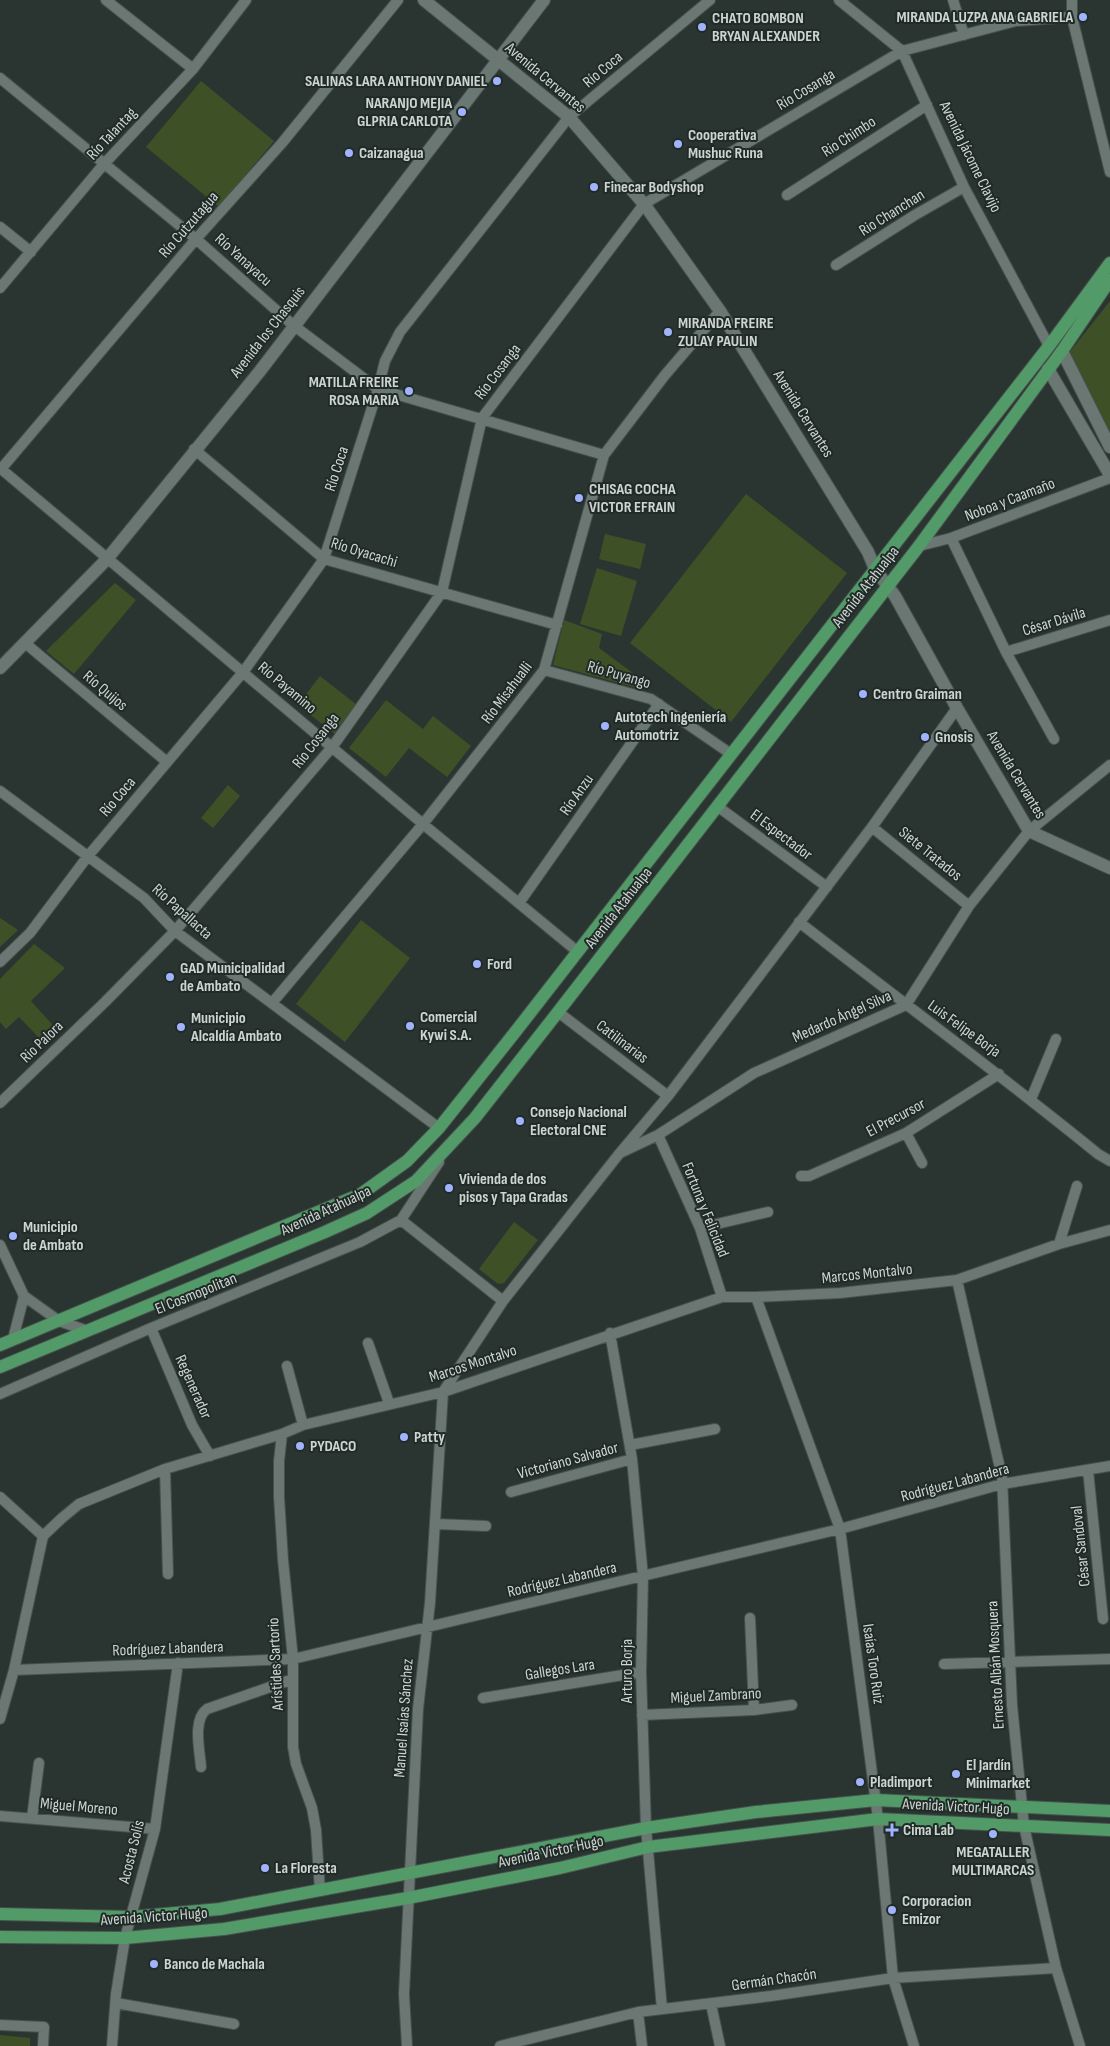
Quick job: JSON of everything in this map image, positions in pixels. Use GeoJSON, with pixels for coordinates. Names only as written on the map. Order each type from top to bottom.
{"type":"FeatureCollection","features":[{"type":"Feature","properties":{"kind":"main road","name":"Avenida Atahualpa"},"geometry":{"type":"LineString","coordinates":[[0,1345],[361,1194],[407,1161],[439,1128],[578,952],[1049,346],[1110,263]]}},
{"type":"Feature","properties":{"kind":"main road","name":"Avenida Atahualpa"},"geometry":{"type":"LineString","coordinates":[[0,1367],[85,1330],[325,1232],[367,1213],[416,1181],[475,1118],[919,546],[1062,351],[1110,280]]}},
{"type":"Feature","properties":{"kind":"main road","name":"Avenida Victor Hugo"},"geometry":{"type":"LineString","coordinates":[[0,1914],[131,1917],[220,1909],[646,1828],[756,1812],[876,1800],[1110,1811]]}},
{"type":"Feature","properties":{"kind":"main road","name":"Avenida Victor Hugo"},"geometry":{"type":"LineString","coordinates":[[0,1937],[126,1938],[224,1929],[408,1898],[560,1868],[648,1847],[762,1834],[825,1824],[878,1819],[1110,1830]]}},
{"type":"Feature","properties":{"kind":"street"},"geometry":{"type":"LineString","coordinates":[[106,0],[193,69]]}},
{"type":"Feature","properties":{"kind":"street","name":"Río Talantag"},"geometry":{"type":"LineString","coordinates":[[0,288],[104,164],[193,69],[246,0]]}},
{"type":"Feature","properties":{"kind":"street","name":"Río Cutzutagua"},"geometry":{"type":"LineString","coordinates":[[0,468],[196,239],[282,143],[398,0]]}},
{"type":"Feature","properties":{"kind":"street","name":"Avenida Cervantes"},"geometry":{"type":"LineString","coordinates":[[424,0],[569,117],[644,204],[720,311],[868,552],[875,569],[896,596],[957,708],[1029,831],[1110,868]]}},
{"type":"Feature","properties":{"kind":"street","name":"Avenida los Chasquis"},"geometry":{"type":"LineString","coordinates":[[0,668],[106,559],[194,449],[260,371],[497,58],[544,0]]}},
{"type":"Feature","properties":{"kind":"street","name":"Río Coca"},"geometry":{"type":"LineString","coordinates":[[0,962],[30,933],[88,856],[244,671],[324,559],[385,361],[400,332],[569,117],[710,0]]}},
{"type":"Feature","properties":{"kind":"street","name":"Avenida Jácome Clavijo"},"geometry":{"type":"LineString","coordinates":[[839,0],[902,51],[964,187],[1049,346]]}},
{"type":"Feature","properties":{"kind":"street"},"geometry":{"type":"LineString","coordinates":[[953,0],[964,35]]}},
{"type":"Feature","properties":{"kind":"street"},"geometry":{"type":"LineString","coordinates":[[1072,0],[1072,17],[1110,172]]}},
{"type":"Feature","properties":{"kind":"street","name":"Río Cosanga"},"geometry":{"type":"LineString","coordinates":[[105,1002],[175,930],[333,746],[442,592],[482,418],[644,204],[902,51],[1016,21],[1072,17]]}},
{"type":"Feature","properties":{"kind":"street","name":"Río Yanayacu"},"geometry":{"type":"LineString","coordinates":[[0,78],[196,239],[293,325],[378,388],[604,454]]}},
{"type":"Feature","properties":{"kind":"street","name":"Rio Chimbo"},"geometry":{"type":"LineString","coordinates":[[787,195],[927,105]]}},
{"type":"Feature","properties":{"kind":"street","name":"Rio Chanchan"},"geometry":{"type":"LineString","coordinates":[[836,265],[915,215],[964,187]]}},
{"type":"Feature","properties":{"kind":"street"},"geometry":{"type":"LineString","coordinates":[[0,227],[31,252]]}},
{"type":"Feature","properties":{"kind":"street","name":"Río Misahualli"},"geometry":{"type":"LineString","coordinates":[[272,1003],[423,824],[544,670],[604,454],[665,375],[720,311]]}},
{"type":"Feature","properties":{"kind":"street"},"geometry":{"type":"LineString","coordinates":[[1062,351],[1110,447]]}},
{"type":"Feature","properties":{"kind":"street"},"geometry":{"type":"LineString","coordinates":[[1048,369],[1110,476]]}},
{"type":"Feature","properties":{"kind":"street","name":"Río Oyacachi"},"geometry":{"type":"LineString","coordinates":[[194,449],[324,559],[557,625]]}},
{"type":"Feature","properties":{"kind":"street","name":"Río Payamino"},"geometry":{"type":"LineString","coordinates":[[0,468],[106,559],[244,671],[423,824],[578,952]]}},
{"type":"Feature","properties":{"kind":"street","name":"Noboa y Caamaño"},"geometry":{"type":"LineString","coordinates":[[919,546],[951,538],[1110,476]]}},
{"type":"Feature","properties":{"kind":"street"},"geometry":{"type":"LineString","coordinates":[[951,538],[1006,652],[1054,739]]}},
{"type":"Feature","properties":{"kind":"street","name":"César Dávila"},"geometry":{"type":"LineString","coordinates":[[1006,652],[1110,620]]}},
{"type":"Feature","properties":{"kind":"street","name":"Río Quijos"},"geometry":{"type":"LineString","coordinates":[[25,643],[167,762]]}},
{"type":"Feature","properties":{"kind":"street","name":"Río Puyango"},"geometry":{"type":"LineString","coordinates":[[544,670],[651,699],[730,754]]}},
{"type":"Feature","properties":{"kind":"street","name":"Río Anzu"},"geometry":{"type":"LineString","coordinates":[[519,903],[659,704]]}},
{"type":"Feature","properties":{"kind":"street"},"geometry":{"type":"LineString","coordinates":[[443,1392],[503,1301],[619,1154],[668,1096],[799,922],[827,888],[957,708]]}},
{"type":"Feature","properties":{"kind":"street","name":"Medardo Ángel Silva"},"geometry":{"type":"LineString","coordinates":[[619,1154],[658,1135],[754,1072],[906,1005],[970,906],[1029,831],[1110,765]]}},
{"type":"Feature","properties":{"kind":"street","name":"Río Papallacta"},"geometry":{"type":"LineString","coordinates":[[0,791],[144,898],[175,930],[439,1128]]}},
{"type":"Feature","properties":{"kind":"street","name":"El Espectador"},"geometry":{"type":"LineString","coordinates":[[717,806],[827,888]]}},
{"type":"Feature","properties":{"kind":"street","name":"Siete Tratados"},"geometry":{"type":"LineString","coordinates":[[872,827],[970,906]]}},
{"type":"Feature","properties":{"kind":"street","name":"Luis Felipe Borja"},"geometry":{"type":"LineString","coordinates":[[799,922],[999,1074],[1098,1154],[1110,1161]]}},
{"type":"Feature","properties":{"kind":"street","name":"Rio Palora"},"geometry":{"type":"LineString","coordinates":[[0,1103],[105,1002]]}},
{"type":"Feature","properties":{"kind":"street","name":"Catilinarias"},"geometry":{"type":"LineString","coordinates":[[558,1012],[668,1096]]}},
{"type":"Feature","properties":{"kind":"street"},"geometry":{"type":"LineString","coordinates":[[1031,1099],[1056,1039]]}},
{"type":"Feature","properties":{"kind":"street","name":"El Precursor"},"geometry":{"type":"LineString","coordinates":[[801,1176],[809,1176],[906,1133],[999,1074]]}},
{"type":"Feature","properties":{"kind":"street"},"geometry":{"type":"LineString","coordinates":[[906,1133],[922,1164]]}},
{"type":"Feature","properties":{"kind":"street","name":"Fortuna y Felicidad"},"geometry":{"type":"LineString","coordinates":[[658,1135],[700,1228],[722,1297]]}},
{"type":"Feature","properties":{"kind":"street"},"geometry":{"type":"LineString","coordinates":[[440,1156],[436,1167],[402,1220],[503,1301]]}},
{"type":"Feature","properties":{"kind":"street"},"geometry":{"type":"LineString","coordinates":[[1059,1244],[1077,1186]]}},
{"type":"Feature","properties":{"kind":"street"},"geometry":{"type":"LineString","coordinates":[[700,1228],[768,1212]]}},
{"type":"Feature","properties":{"kind":"street","name":"El Cosmopolitan"},"geometry":{"type":"LineString","coordinates":[[0,1394],[151,1328],[307,1265],[360,1242],[402,1220]]}},
{"type":"Feature","properties":{"kind":"street","name":"Marcos Montalvo"},"geometry":{"type":"LineString","coordinates":[[43,1536],[79,1504],[165,1468],[282,1434],[303,1425],[443,1392],[722,1297],[840,1294],[957,1280],[1059,1244],[1110,1230]]}},
{"type":"Feature","properties":{"kind":"street"},"geometry":{"type":"LineString","coordinates":[[0,1245],[24,1296],[59,1321],[85,1330]]}},
{"type":"Feature","properties":{"kind":"street","name":"Ernesto Albán Mosquera"},"geometry":{"type":"LineString","coordinates":[[957,1280],[1002,1484],[1012,1705],[1024,1826],[1056,1968],[1080,2046]]}},
{"type":"Feature","properties":{"kind":"street"},"geometry":{"type":"LineString","coordinates":[[13,1339],[24,1296]]}},
{"type":"Feature","properties":{"kind":"street","name":"Isaías Toro Ruiz"},"geometry":{"type":"LineString","coordinates":[[756,1297],[840,1529],[876,1800],[893,1978],[914,2046]]}},
{"type":"Feature","properties":{"kind":"street","name":"Regenerador"},"geometry":{"type":"LineString","coordinates":[[151,1328],[192,1425],[210,1456]]}},
{"type":"Feature","properties":{"kind":"street","name":"Arturo Borja"},"geometry":{"type":"LineString","coordinates":[[610,1334],[632,1459],[643,1577],[641,1672],[646,1828],[662,2010]]}},
{"type":"Feature","properties":{"kind":"street"},"geometry":{"type":"LineString","coordinates":[[368,1343],[389,1404]]}},
{"type":"Feature","properties":{"kind":"street"},"geometry":{"type":"LineString","coordinates":[[287,1366],[303,1425]]}},
{"type":"Feature","properties":{"kind":"street","name":"Manuel Isaías Sánchez"},"geometry":{"type":"LineString","coordinates":[[407,2046],[404,1994],[409,1872],[418,1709],[436,1524],[443,1392]]}},
{"type":"Feature","properties":{"kind":"street","name":"Victoriano Salvador"},"geometry":{"type":"LineString","coordinates":[[630,1445],[715,1429]]}},
{"type":"Feature","properties":{"kind":"street","name":"Arístides Sartorio"},"geometry":{"type":"LineString","coordinates":[[282,1434],[279,1461],[279,1497],[283,1560],[294,1659],[293,1747],[296,1764],[312,1808],[315,1822],[320,1891]]}},
{"type":"Feature","properties":{"kind":"street","name":"Victoriano Salvador"},"geometry":{"type":"LineString","coordinates":[[511,1492],[632,1459]]}},
{"type":"Feature","properties":{"kind":"street","name":"Rodríguez Labandera"},"geometry":{"type":"LineString","coordinates":[[14,1670],[294,1659],[840,1529],[1002,1484],[1110,1466]]}},
{"type":"Feature","properties":{"kind":"street"},"geometry":{"type":"LineString","coordinates":[[165,1468],[168,1574]]}},
{"type":"Feature","properties":{"kind":"street","name":"César Sandoval"},"geometry":{"type":"LineString","coordinates":[[1088,1470],[1103,1619]]}},
{"type":"Feature","properties":{"kind":"street"},"geometry":{"type":"LineString","coordinates":[[0,1498],[43,1536],[14,1670],[0,1719]]}},
{"type":"Feature","properties":{"kind":"street"},"geometry":{"type":"LineString","coordinates":[[436,1524],[486,1526]]}},
{"type":"Feature","properties":{"kind":"street"},"geometry":{"type":"LineString","coordinates":[[750,1618],[754,1710]]}},
{"type":"Feature","properties":{"kind":"street"},"geometry":{"type":"LineString","coordinates":[[944,1664],[1110,1660]]}},
{"type":"Feature","properties":{"kind":"street","name":"Acosta Solís"},"geometry":{"type":"LineString","coordinates":[[112,2046],[116,2003],[126,1938],[155,1829],[178,1664]]}},
{"type":"Feature","properties":{"kind":"street","name":"Gallegos Lara"},"geometry":{"type":"LineString","coordinates":[[484,1698],[641,1672]]}},
{"type":"Feature","properties":{"kind":"street"},"geometry":{"type":"LineString","coordinates":[[201,1767],[199,1723],[203,1712],[207,1708],[293,1679]]}},
{"type":"Feature","properties":{"kind":"street","name":"Miguel Zambrano"},"geometry":{"type":"LineString","coordinates":[[642,1715],[754,1710],[792,1705]]}},
{"type":"Feature","properties":{"kind":"street"},"geometry":{"type":"LineString","coordinates":[[32,1818],[39,1763]]}},
{"type":"Feature","properties":{"kind":"street","name":"Miguel Moreno"},"geometry":{"type":"LineString","coordinates":[[0,1816],[155,1829]]}},
{"type":"Feature","properties":{"kind":"street","name":"Germán Chacón"},"geometry":{"type":"LineString","coordinates":[[500,2046],[638,2012],[711,2004],[893,1978],[1056,1968]]}},
{"type":"Feature","properties":{"kind":"street"},"geometry":{"type":"LineString","coordinates":[[116,2003],[234,2024]]}},
{"type":"Feature","properties":{"kind":"street"},"geometry":{"type":"LineString","coordinates":[[711,2004],[720,2046]]}},
{"type":"Feature","properties":{"kind":"street"},"geometry":{"type":"LineString","coordinates":[[638,2012],[642,2046]]}},
{"type":"Feature","properties":{"kind":"street"},"geometry":{"type":"LineString","coordinates":[[0,2025],[44,2027],[42,2046]]}},
{"type":"Feature","properties":{"kind":"green space"},"geometry":{"type":"Polygon","coordinates":[[[201,81],[274,141],[219,207],[146,147],[201,81]]]}},
{"type":"Feature","properties":{"kind":"green space"},"geometry":{"type":"Polygon","coordinates":[[[1110,301],[1110,432],[1069,353],[1110,301]]]}},
{"type":"Feature","properties":{"kind":"green space"},"geometry":{"type":"Polygon","coordinates":[[[746,494],[847,573],[731,722],[630,643],[746,494]]]}},
{"type":"Feature","properties":{"kind":"green space"},"geometry":{"type":"Polygon","coordinates":[[[605,534],[646,544],[640,569],[599,559],[605,534]]]}},
{"type":"Feature","properties":{"kind":"green space"},"geometry":{"type":"Polygon","coordinates":[[[597,568],[637,581],[621,636],[580,624],[597,568]]]}},
{"type":"Feature","properties":{"kind":"green space"},"geometry":{"type":"Polygon","coordinates":[[[115,583],[136,600],[74,674],[46,651],[115,583]]]}},
{"type":"Feature","properties":{"kind":"green space"},"geometry":{"type":"Polygon","coordinates":[[[564,620],[602,634],[599,648],[645,682],[641,689],[553,665],[564,620]]]}},
{"type":"Feature","properties":{"kind":"green space"},"geometry":{"type":"Polygon","coordinates":[[[320,676],[357,705],[335,734],[298,705],[320,676]]]}},
{"type":"Feature","properties":{"kind":"green space"},"geometry":{"type":"Polygon","coordinates":[[[386,700],[423,729],[433,716],[471,746],[447,777],[409,748],[386,777],[349,748],[386,700]]]}},
{"type":"Feature","properties":{"kind":"green space"},"geometry":{"type":"Polygon","coordinates":[[[228,785],[240,796],[213,828],[201,818],[228,785]]]}},
{"type":"Feature","properties":{"kind":"green space"},"geometry":{"type":"Polygon","coordinates":[[[0,918],[18,930],[0,947],[0,918]]]}},
{"type":"Feature","properties":{"kind":"green space"},"geometry":{"type":"Polygon","coordinates":[[[361,920],[410,958],[345,1042],[296,1004],[361,920]]]}},
{"type":"Feature","properties":{"kind":"green space"},"geometry":{"type":"Polygon","coordinates":[[[34,944],[65,968],[31,1001],[58,1031],[45,1044],[19,1017],[6,1029],[0,1022],[0,979],[34,944]]]}},
{"type":"Feature","properties":{"kind":"green space"},"geometry":{"type":"Polygon","coordinates":[[[514,1222],[538,1240],[504,1283],[498,1284],[479,1269],[514,1222]]]}},
{"type":"Feature","properties":{"kind":"green space"},"geometry":{"type":"Polygon","coordinates":[[[0,2035],[30,2038],[30,2046],[0,2046],[0,2035]]]}},
{"type":"Feature","properties":{"kind":"place","name":"MIRANDA LUZPA ANA GABRIELA"},"geometry":{"type":"Point","coordinates":[1083,17]}},
{"type":"Feature","properties":{"kind":"place","name":"CHATO BOMBON BRYAN ALEXANDER"},"geometry":{"type":"Point","coordinates":[702,27]}},
{"type":"Feature","properties":{"kind":"place","name":"SALINAS LARA ANTHONY DANIEL"},"geometry":{"type":"Point","coordinates":[497,81]}},
{"type":"Feature","properties":{"kind":"place","name":"NARANJO MEJIA GLPRIA CARLOTA"},"geometry":{"type":"Point","coordinates":[462,112]}},
{"type":"Feature","properties":{"kind":"place","name":"Cooperativa Mushuc Runa"},"geometry":{"type":"Point","coordinates":[678,144]}},
{"type":"Feature","properties":{"kind":"place","name":"Caizanagua"},"geometry":{"type":"Point","coordinates":[349,153]}},
{"type":"Feature","properties":{"kind":"place","name":"Finecar Bodyshop"},"geometry":{"type":"Point","coordinates":[594,187]}},
{"type":"Feature","properties":{"kind":"place","name":"MIRANDA FREIRE ZULAY PAULIN"},"geometry":{"type":"Point","coordinates":[668,332]}},
{"type":"Feature","properties":{"kind":"place","name":"MATILLA FREIRE ROSA MARIA"},"geometry":{"type":"Point","coordinates":[409,391]}},
{"type":"Feature","properties":{"kind":"place","name":"CHISAG COCHA VICTOR EFRAIN"},"geometry":{"type":"Point","coordinates":[579,498]}},
{"type":"Feature","properties":{"kind":"place","name":"Centro Graiman"},"geometry":{"type":"Point","coordinates":[863,694]}},
{"type":"Feature","properties":{"kind":"place","name":"Autotech Ingeniería Automotriz"},"geometry":{"type":"Point","coordinates":[605,726]}},
{"type":"Feature","properties":{"kind":"place","name":"Gnosis"},"geometry":{"type":"Point","coordinates":[925,737]}},
{"type":"Feature","properties":{"kind":"place","name":"Ford"},"geometry":{"type":"Point","coordinates":[477,964]}},
{"type":"Feature","properties":{"kind":"place","name":"GAD Municipalidad de Ambato"},"geometry":{"type":"Point","coordinates":[170,977]}},
{"type":"Feature","properties":{"kind":"place","name":"Comercial Kywi S.A."},"geometry":{"type":"Point","coordinates":[410,1026]}},
{"type":"Feature","properties":{"kind":"place","name":"Municipio Alcaldía Ambato"},"geometry":{"type":"Point","coordinates":[181,1027]}},
{"type":"Feature","properties":{"kind":"place","name":"Consejo Nacional Electoral CNE"},"geometry":{"type":"Point","coordinates":[520,1121]}},
{"type":"Feature","properties":{"kind":"place","name":"Vivienda de dos pisos y Tapa Gradas"},"geometry":{"type":"Point","coordinates":[449,1188]}},
{"type":"Feature","properties":{"kind":"place","name":"Municipio de Ambato"},"geometry":{"type":"Point","coordinates":[13,1236]}},
{"type":"Feature","properties":{"kind":"place","name":"Patty"},"geometry":{"type":"Point","coordinates":[404,1437]}},
{"type":"Feature","properties":{"kind":"place","name":"PYDACO"},"geometry":{"type":"Point","coordinates":[300,1446]}},
{"type":"Feature","properties":{"kind":"place","name":"El Jardín Minimarket"},"geometry":{"type":"Point","coordinates":[956,1774]}},
{"type":"Feature","properties":{"kind":"place","name":"Pladimport"},"geometry":{"type":"Point","coordinates":[860,1782]}},
{"type":"Feature","properties":{"kind":"place","name":"Cima Lab"},"geometry":{"type":"Point","coordinates":[892,1830]}},
{"type":"Feature","properties":{"kind":"place","name":"MEGATALLER MULTIMARCAS"},"geometry":{"type":"Point","coordinates":[993,1834]}},
{"type":"Feature","properties":{"kind":"place","name":"La Floresta"},"geometry":{"type":"Point","coordinates":[265,1868]}},
{"type":"Feature","properties":{"kind":"place","name":"Corporacion Emizor"},"geometry":{"type":"Point","coordinates":[892,1910]}},
{"type":"Feature","properties":{"kind":"place","name":"Banco de Machala"},"geometry":{"type":"Point","coordinates":[154,1964]}}]}
